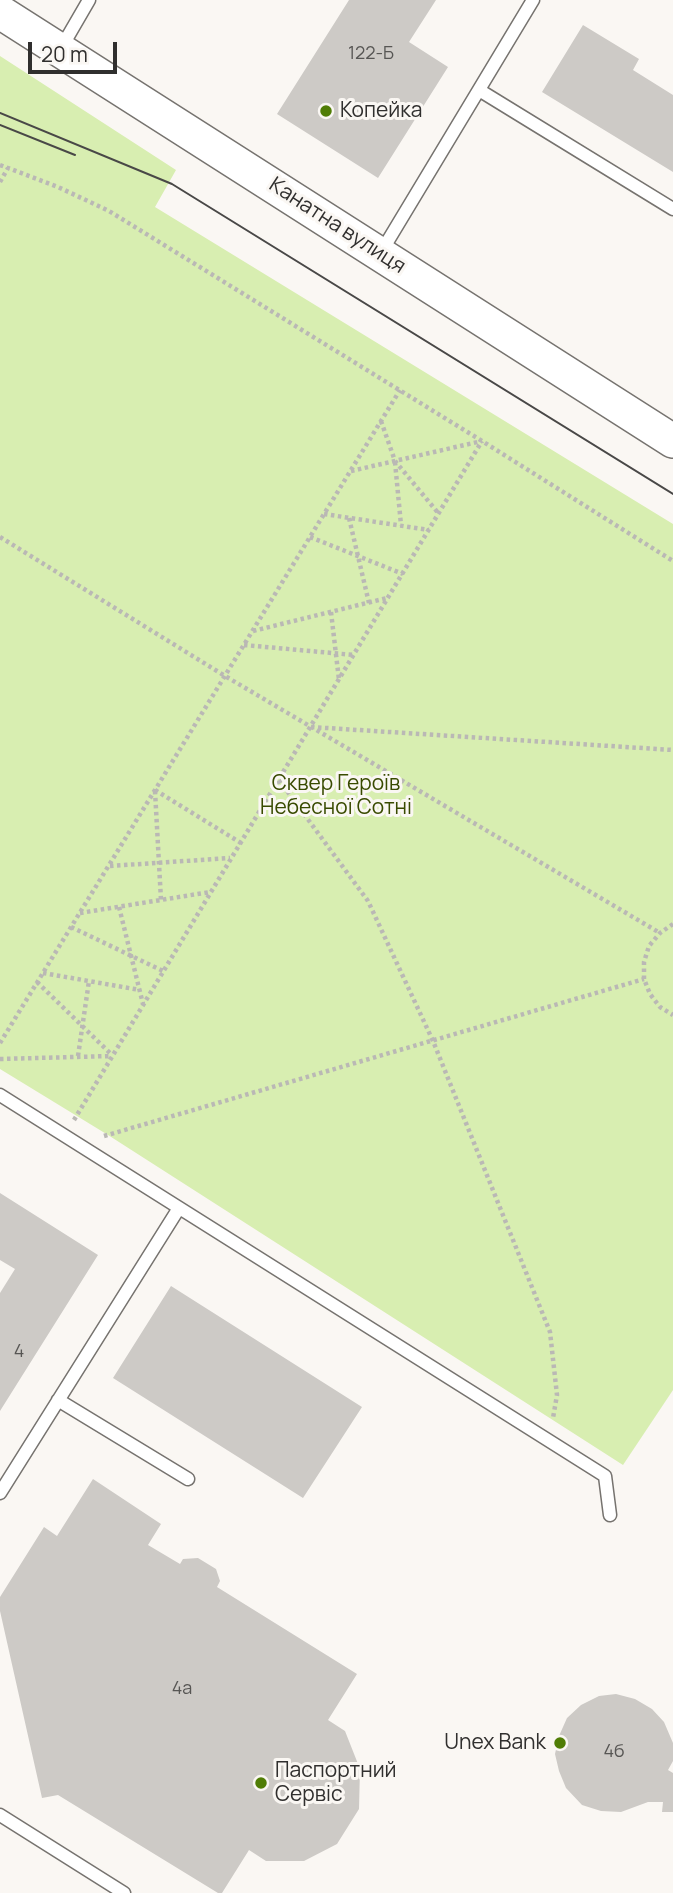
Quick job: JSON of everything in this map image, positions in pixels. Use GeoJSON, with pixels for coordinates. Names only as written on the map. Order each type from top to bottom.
{"type":"FeatureCollection","features":[{"type":"Feature","properties":{"kind":"main road","name":"Канатна вулиця"},"geometry":{"type":"LineString","coordinates":[[0,12],[673,441]]}},
{"type":"Feature","properties":{"kind":"lane"},"geometry":{"type":"LineString","coordinates":[[60,50],[89,0]]}},
{"type":"Feature","properties":{"kind":"lane"},"geometry":{"type":"LineString","coordinates":[[380,254],[533,0]]}},
{"type":"Feature","properties":{"kind":"lane"},"geometry":{"type":"LineString","coordinates":[[479,90],[673,209]]}},
{"type":"Feature","properties":{"kind":"lane"},"geometry":{"type":"LineString","coordinates":[[0,1095],[605,1476],[610,1515]]}},
{"type":"Feature","properties":{"kind":"lane"},"geometry":{"type":"LineString","coordinates":[[0,1493],[179,1208]]}},
{"type":"Feature","properties":{"kind":"lane"},"geometry":{"type":"LineString","coordinates":[[58,1400],[188,1479]]}},
{"type":"Feature","properties":{"kind":"lane"},"geometry":{"type":"LineString","coordinates":[[0,1815],[124,1893]]}},
{"type":"Feature","properties":{"kind":"path"},"geometry":{"type":"LineString","coordinates":[[0,165],[58,187],[109,211],[673,561]]}},
{"type":"Feature","properties":{"kind":"path"},"geometry":{"type":"LineString","coordinates":[[0,182],[8,168]]}},
{"type":"Feature","properties":{"kind":"path"},"geometry":{"type":"LineString","coordinates":[[0,1043],[400,390]]}},
{"type":"Feature","properties":{"kind":"path"},"geometry":{"type":"LineString","coordinates":[[381,421],[395,461],[401,525]]}},
{"type":"Feature","properties":{"kind":"path"},"geometry":{"type":"LineString","coordinates":[[351,471],[482,441]]}},
{"type":"Feature","properties":{"kind":"path"},"geometry":{"type":"LineString","coordinates":[[64,1136],[482,441]]}},
{"type":"Feature","properties":{"kind":"path"},"geometry":{"type":"LineString","coordinates":[[395,461],[439,514]]}},
{"type":"Feature","properties":{"kind":"path"},"geometry":{"type":"LineString","coordinates":[[324,514],[429,530]]}},
{"type":"Feature","properties":{"kind":"path"},"geometry":{"type":"LineString","coordinates":[[349,518],[369,603]]}},
{"type":"Feature","properties":{"kind":"path"},"geometry":{"type":"LineString","coordinates":[[0,537],[225,676],[660,933]]}},
{"type":"Feature","properties":{"kind":"path"},"geometry":{"type":"LineString","coordinates":[[310,537],[403,574]]}},
{"type":"Feature","properties":{"kind":"path"},"geometry":{"type":"LineString","coordinates":[[252,631],[388,598]]}},
{"type":"Feature","properties":{"kind":"path"},"geometry":{"type":"LineString","coordinates":[[331,612],[339,680]]}},
{"type":"Feature","properties":{"kind":"path"},"geometry":{"type":"LineString","coordinates":[[244,645],[354,655]]}},
{"type":"Feature","properties":{"kind":"path"},"geometry":{"type":"LineString","coordinates":[[310,727],[673,750]]}},
{"type":"Feature","properties":{"kind":"path"},"geometry":{"type":"LineString","coordinates":[[279,780],[368,901],[433,1041],[550,1332],[557,1395],[546,1439]]}},
{"type":"Feature","properties":{"kind":"path"},"geometry":{"type":"LineString","coordinates":[[155,790],[241,843]]}},
{"type":"Feature","properties":{"kind":"path"},"geometry":{"type":"LineString","coordinates":[[155,790],[161,900]]}},
{"type":"Feature","properties":{"kind":"path"},"geometry":{"type":"LineString","coordinates":[[109,866],[231,858]]}},
{"type":"Feature","properties":{"kind":"path"},"geometry":{"type":"LineString","coordinates":[[79,913],[211,891]]}},
{"type":"Feature","properties":{"kind":"path"},"geometry":{"type":"LineString","coordinates":[[119,907],[144,1004]]}},
{"type":"Feature","properties":{"kind":"path"},"geometry":{"type":"LineString","coordinates":[[673,924],[660,933],[649,946],[644,962],[644,979],[650,995],[660,1007],[673,1015]]}},
{"type":"Feature","properties":{"kind":"path"},"geometry":{"type":"LineString","coordinates":[[71,927],[163,971]]}},
{"type":"Feature","properties":{"kind":"path"},"geometry":{"type":"LineString","coordinates":[[43,973],[140,990]]}},
{"type":"Feature","properties":{"kind":"path"},"geometry":{"type":"LineString","coordinates":[[77,1144],[644,979]]}},
{"type":"Feature","properties":{"kind":"path"},"geometry":{"type":"LineString","coordinates":[[78,1056],[89,981]]}},
{"type":"Feature","properties":{"kind":"path"},"geometry":{"type":"LineString","coordinates":[[37,982],[112,1056]]}},
{"type":"Feature","properties":{"kind":"path"},"geometry":{"type":"LineString","coordinates":[[0,1059],[112,1056]]}},
{"type":"Feature","properties":{"kind":"green space","name":"Сквер Героїв Небесної Сотні"},"geometry":{"type":"Polygon","coordinates":[[[0,56],[176,170],[155,207],[673,524],[673,1390],[623,1465],[108,1135],[0,1069],[0,56]]]}},
{"type":"Feature","properties":{"kind":"building"},"geometry":{"type":"Polygon","coordinates":[[[349,0],[436,0],[409,42],[448,67],[378,178],[277,114],[349,0]]]}},
{"type":"Feature","properties":{"kind":"building"},"geometry":{"type":"Polygon","coordinates":[[[583,25],[639,59],[633,70],[673,95],[673,172],[542,92],[583,25]]]}},
{"type":"Feature","properties":{"kind":"building"},"geometry":{"type":"Polygon","coordinates":[[[0,1193],[98,1255],[0,1411],[0,1293],[15,1269],[0,1260],[0,1193]]]}},
{"type":"Feature","properties":{"kind":"building"},"geometry":{"type":"Polygon","coordinates":[[[171,1286],[362,1407],[303,1498],[113,1378],[171,1286]]]}},
{"type":"Feature","properties":{"kind":"building"},"geometry":{"type":"Polygon","coordinates":[[[93,1479],[161,1524],[148,1545],[180,1564],[183,1559],[198,1558],[216,1569],[220,1581],[217,1587],[357,1674],[328,1720],[345,1731],[360,1769],[359,1809],[337,1844],[304,1861],[266,1861],[249,1850],[222,1893],[218,1893],[58,1795],[42,1798],[0,1611],[0,1597],[44,1527],[57,1536],[93,1479]]]}},
{"type":"Feature","properties":{"kind":"building"},"geometry":{"type":"Polygon","coordinates":[[[616,1694],[635,1699],[652,1709],[664,1722],[673,1743],[673,1761],[668,1770],[673,1773],[673,1812],[662,1812],[663,1802],[648,1802],[621,1812],[601,1811],[582,1805],[566,1788],[555,1754],[567,1718],[581,1705],[599,1696],[616,1694]]]}},
{"type":"Feature","properties":{"kind":"tram line"},"geometry":{"type":"LineString","coordinates":[[0,113],[172,184],[673,494]]}},
{"type":"Feature","properties":{"kind":"tram line"},"geometry":{"type":"LineString","coordinates":[[0,125],[75,155]]}},
{"type":"Feature","properties":{"kind":"place","name":"Копейка"},"geometry":{"type":"Point","coordinates":[326,111]}},
{"type":"Feature","properties":{"kind":"place","name":"Unex Bank"},"geometry":{"type":"Point","coordinates":[560,1743]}},
{"type":"Feature","properties":{"kind":"place","name":"Паспортний Сервіс"},"geometry":{"type":"Point","coordinates":[261,1783]}}]}
